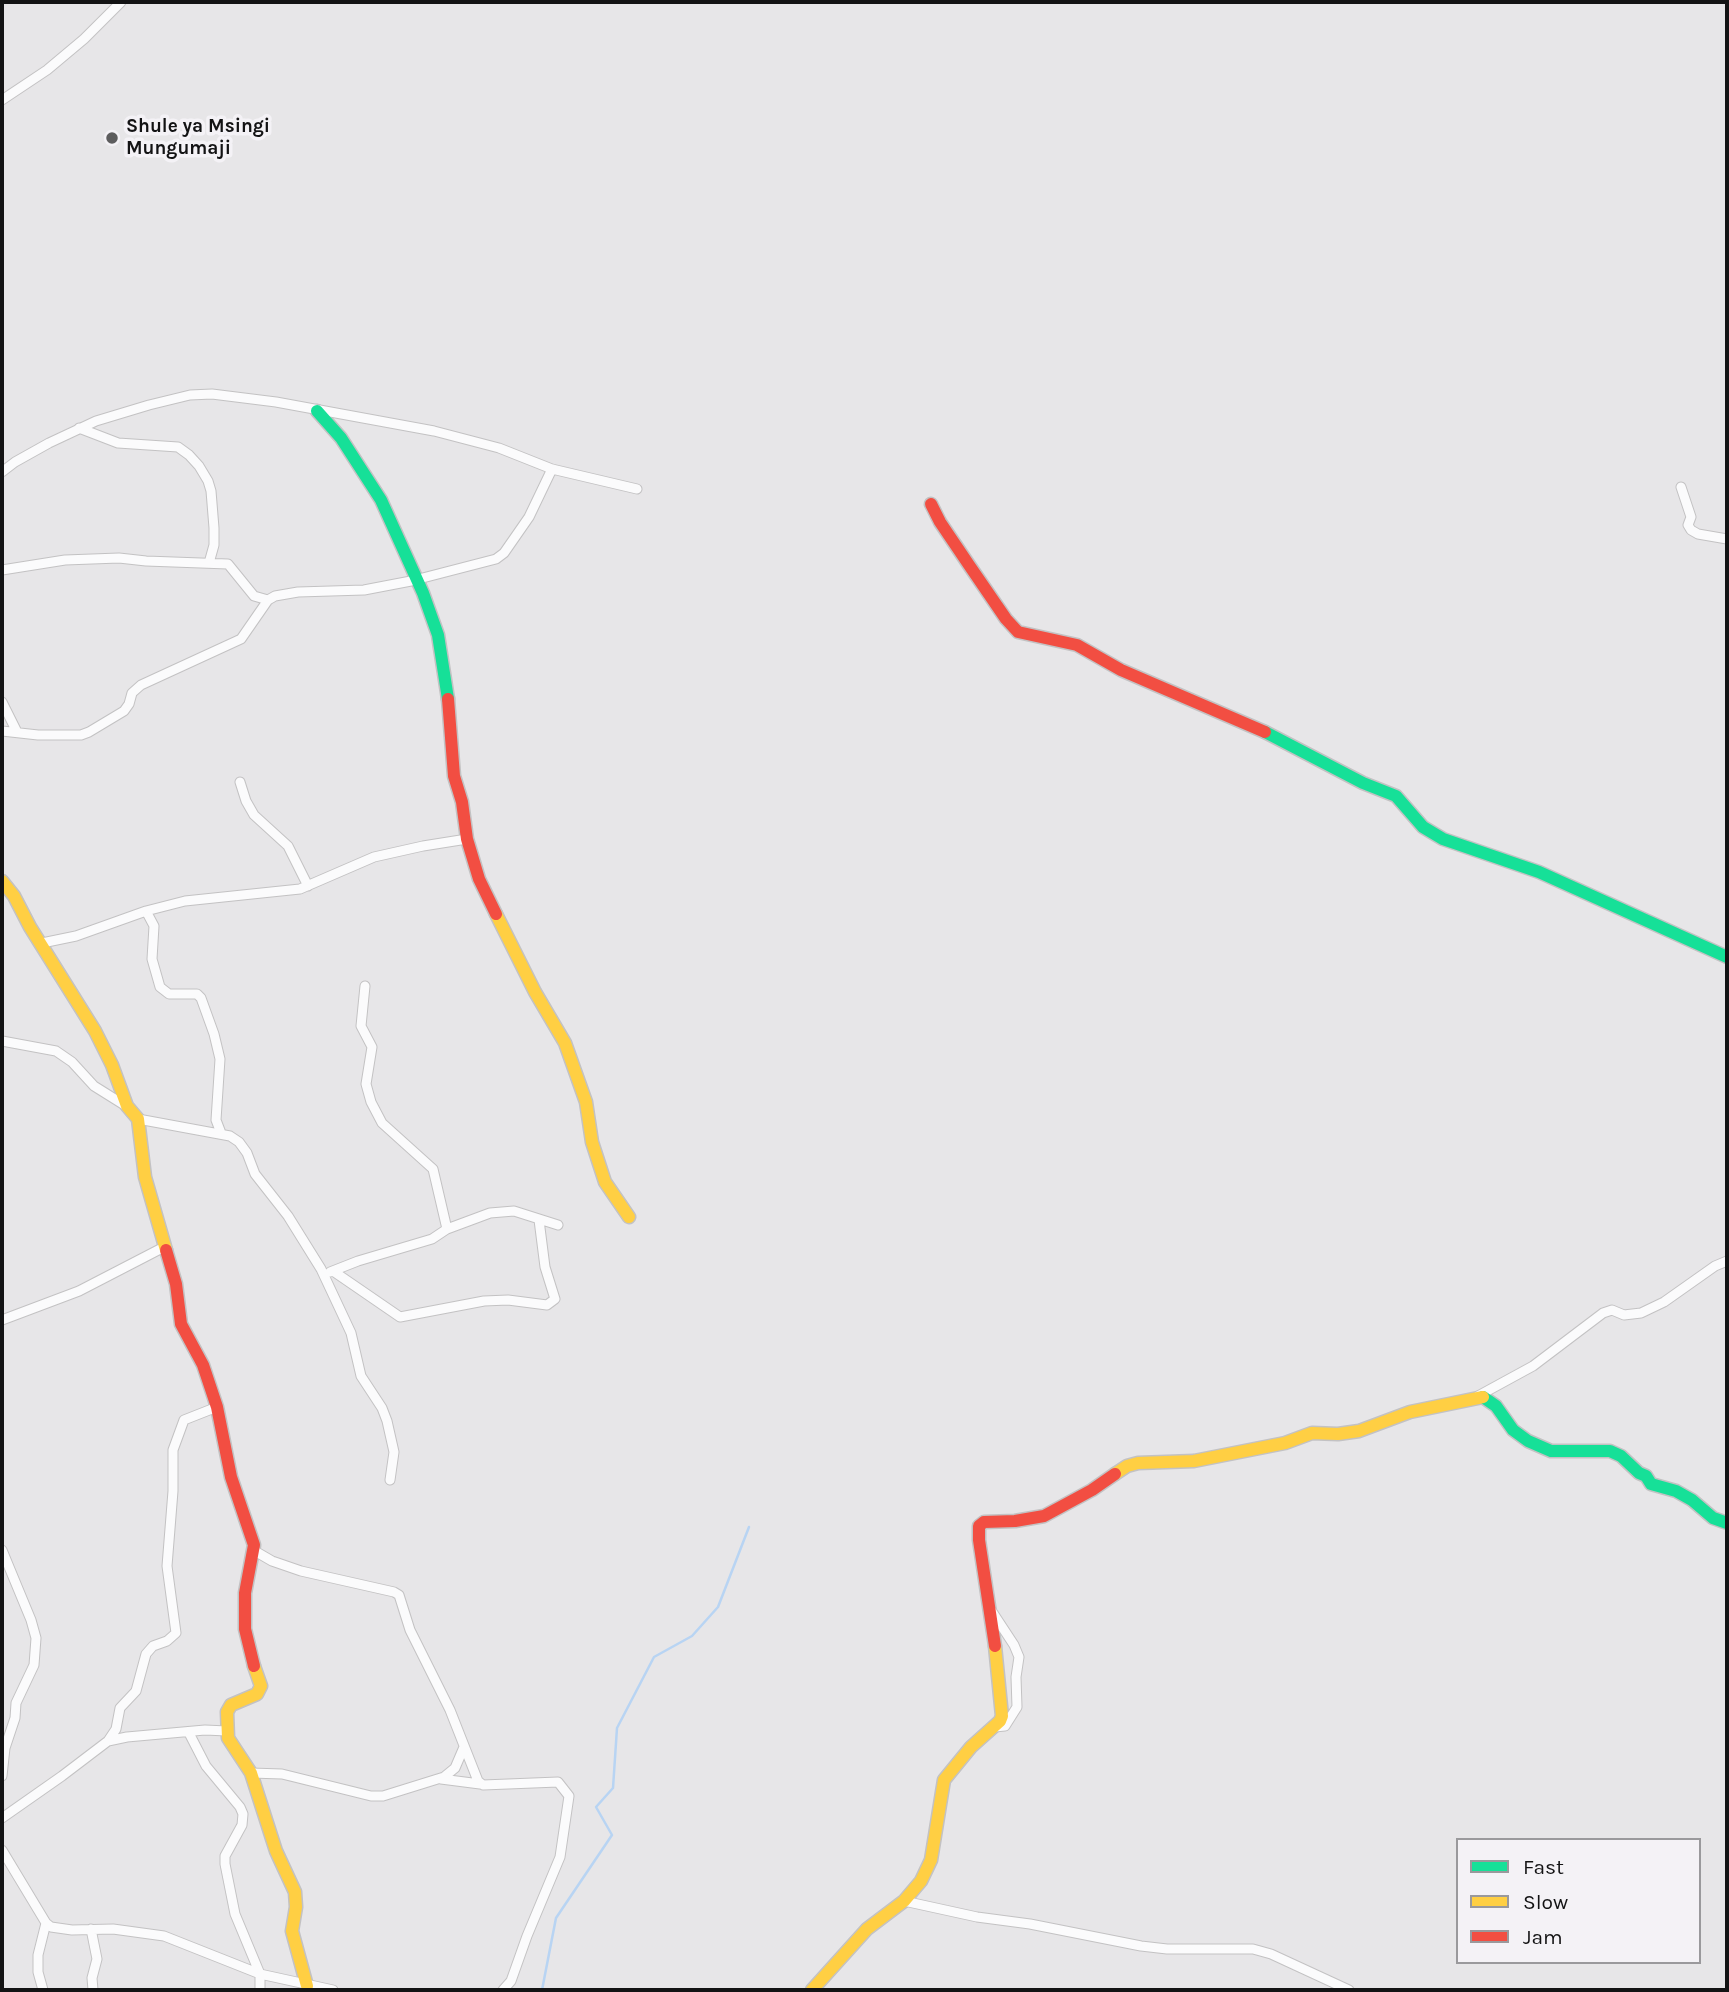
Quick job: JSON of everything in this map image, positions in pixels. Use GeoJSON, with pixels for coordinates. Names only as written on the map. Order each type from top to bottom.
{"type":"FeatureCollection","features":[{"type":"Feature","properties":{"kind":"street"},"geometry":{"type":"LineString","coordinates":[[2,100],[84,39],[121,2]]}},
{"type":"Feature","properties":{"kind":"street"},"geometry":{"type":"LineString","coordinates":[[2,472],[15,462],[79,428],[149,405],[190,395],[212,394],[248,397],[470,440],[552,469],[637,489]]}},
{"type":"Feature","properties":{"kind":"street"},"geometry":{"type":"LineString","coordinates":[[317,411],[341,438],[382,500],[418,579],[438,635],[446,681],[453,769],[462,802],[467,839],[489,905],[503,925],[535,992],[565,1043],[586,1102],[592,1142],[605,1182],[629,1217]]}},
{"type":"Feature","properties":{"kind":"street"},"geometry":{"type":"LineString","coordinates":[[79,428],[118,443],[178,447],[189,454],[200,466],[211,491],[214,545],[209,562]]}},
{"type":"Feature","properties":{"kind":"street"},"geometry":{"type":"LineString","coordinates":[[2,731],[38,735],[89,732],[124,711],[129,705],[132,692],[141,685],[241,639],[268,600],[275,596],[298,592],[364,590],[496,559],[504,553],[529,517],[552,469]]}},
{"type":"Feature","properties":{"kind":"street"},"geometry":{"type":"LineString","coordinates":[[1681,488],[1691,517],[1688,525],[1691,530],[1698,534],[1727,539]]}},
{"type":"Feature","properties":{"kind":"street"},"geometry":{"type":"LineString","coordinates":[[932,504],[940,522],[1006,619],[1018,632],[1077,645],[1121,670],[1268,733],[1363,783],[1396,796],[1423,827],[1443,839],[1539,872],[1727,957]]}},
{"type":"Feature","properties":{"kind":"street"},"geometry":{"type":"LineString","coordinates":[[2,569],[65,560],[119,558],[228,564],[254,596],[268,600]]}},
{"type":"Feature","properties":{"kind":"street"},"geometry":{"type":"LineString","coordinates":[[2,702],[18,732]]}},
{"type":"Feature","properties":{"kind":"street"},"geometry":{"type":"LineString","coordinates":[[240,782],[254,815],[288,846],[308,886]]}},
{"type":"Feature","properties":{"kind":"street"},"geometry":{"type":"LineString","coordinates":[[42,943],[97,930],[146,911],[186,901],[284,892],[308,886],[374,858],[467,839]]}},
{"type":"Feature","properties":{"kind":"street"},"geometry":{"type":"LineString","coordinates":[[2,881],[14,896],[30,927],[95,1031],[112,1065],[127,1106]]}},
{"type":"Feature","properties":{"kind":"street"},"geometry":{"type":"LineString","coordinates":[[146,911],[154,926],[152,959],[160,987],[169,994],[197,994],[201,998],[214,1034],[220,1059],[216,1120],[221,1133]]}},
{"type":"Feature","properties":{"kind":"street"},"geometry":{"type":"LineString","coordinates":[[365,986],[361,1026],[372,1047],[366,1084],[370,1102],[382,1123],[433,1169],[447,1229]]}},
{"type":"Feature","properties":{"kind":"street"},"geometry":{"type":"LineString","coordinates":[[2,1041],[56,1051],[72,1062],[93,1086],[127,1106],[138,1119],[145,1177],[176,1284],[181,1324],[203,1365],[217,1407],[230,1477],[254,1545],[245,1593],[245,1629],[261,1686],[257,1694],[230,1705],[227,1712],[227,1731],[230,1744],[251,1773],[276,1851],[295,1892],[296,1907],[292,1931],[307,1986]]}},
{"type":"Feature","properties":{"kind":"street"},"geometry":{"type":"LineString","coordinates":[[138,1119],[221,1133],[239,1142],[247,1153],[255,1174],[288,1216],[351,1333],[360,1376],[382,1408],[387,1421],[394,1452],[390,1480]]}},
{"type":"Feature","properties":{"kind":"street"},"geometry":{"type":"LineString","coordinates":[[322,1275],[432,1239],[447,1229],[490,1213],[514,1211],[558,1225]]}},
{"type":"Feature","properties":{"kind":"street"},"geometry":{"type":"LineString","coordinates":[[333,1271],[400,1318],[484,1301],[508,1300],[547,1305],[555,1299],[545,1267],[539,1220]]}},
{"type":"Feature","properties":{"kind":"street"},"geometry":{"type":"LineString","coordinates":[[2,1320],[79,1292],[166,1246]]}},
{"type":"Feature","properties":{"kind":"street"},"geometry":{"type":"LineString","coordinates":[[812,1990],[867,1929],[904,1901],[921,1881],[931,1860],[944,1780],[971,1748],[995,1727],[1002,1716],[999,1668],[979,1540],[979,1526],[984,1522],[1016,1521],[1044,1516],[1127,1466],[1138,1463],[1194,1461],[1284,1443],[1312,1433],[1339,1434],[1359,1431],[1410,1412],[1478,1396],[1533,1366],[1603,1313],[1612,1310],[1624,1315],[1641,1313],[1664,1302],[1714,1266],[1727,1261]]}},
{"type":"Feature","properties":{"kind":"street"},"geometry":{"type":"LineString","coordinates":[[1478,1396],[1486,1397],[1513,1430],[1528,1441],[1551,1451],[1610,1451],[1621,1456],[1646,1476],[1651,1484],[1676,1491],[1692,1500],[1713,1518],[1727,1523]]}},
{"type":"Feature","properties":{"kind":"street"},"geometry":{"type":"LineString","coordinates":[[2,1818],[108,1741],[116,1729],[120,1708],[136,1691],[146,1654],[153,1646],[167,1641],[176,1633],[167,1566],[173,1491],[173,1450],[184,1420],[217,1407]]}},
{"type":"Feature","properties":{"kind":"street"},"geometry":{"type":"LineString","coordinates":[[2,1550],[36,1638],[34,1665],[16,1703],[15,1718],[5,1748],[2,1776]]}},
{"type":"Feature","properties":{"kind":"street"},"geometry":{"type":"LineString","coordinates":[[253,1550],[272,1561],[301,1571],[390,1589],[398,1595],[410,1630],[450,1710],[474,1773],[481,1784]]}},
{"type":"Feature","properties":{"kind":"street"},"geometry":{"type":"LineString","coordinates":[[990,1609],[1019,1657],[1016,1677],[1017,1707],[1005,1726],[995,1727]]}},
{"type":"Feature","properties":{"kind":"street"},"geometry":{"type":"LineString","coordinates":[[108,1741],[205,1730],[227,1731]]}},
{"type":"Feature","properties":{"kind":"street"},"geometry":{"type":"LineString","coordinates":[[188,1733],[206,1766],[243,1814],[242,1825],[225,1856],[225,1864],[235,1914],[260,1974],[260,1990]]}},
{"type":"Feature","properties":{"kind":"street"},"geometry":{"type":"LineString","coordinates":[[441,1779],[454,1768],[464,1747]]}},
{"type":"Feature","properties":{"kind":"street"},"geometry":{"type":"LineString","coordinates":[[251,1773],[282,1774],[371,1796],[383,1796],[441,1779],[481,1784],[558,1782],[569,1796],[560,1857],[511,1981],[503,1990]]}},
{"type":"Feature","properties":{"kind":"street"},"geometry":{"type":"LineString","coordinates":[[2,1850],[46,1923],[59,1930],[113,1929],[164,1936],[260,1974],[332,1990]]}},
{"type":"Feature","properties":{"kind":"street"},"geometry":{"type":"LineString","coordinates":[[904,1901],[977,1917],[1031,1924],[1154,1948],[1253,1949],[1271,1954],[1349,1990]]}},
{"type":"Feature","properties":{"kind":"street"},"geometry":{"type":"LineString","coordinates":[[43,1990],[37,1955],[46,1923]]}},
{"type":"Feature","properties":{"kind":"street"},"geometry":{"type":"LineString","coordinates":[[91,1929],[97,1953],[92,1978],[93,1990]]}},
{"type":"Feature","properties":{"kind":"waterway"},"geometry":{"type":"LineString","coordinates":[[542,1990],[556,1918],[612,1835],[596,1807],[613,1788],[617,1728],[654,1657],[692,1636],[718,1607],[749,1527]]}},
{"type":"Feature","properties":{"kind":"traffic: fast"},"geometry":{"type":"LineString","coordinates":[[317,411],[341,438],[381,500],[423,593],[438,635],[448,699]]}},
{"type":"Feature","properties":{"kind":"traffic: fast"},"geometry":{"type":"LineString","coordinates":[[1265,732],[1363,783],[1396,796],[1423,827],[1443,839],[1539,872],[1727,957]]}},
{"type":"Feature","properties":{"kind":"traffic: fast"},"geometry":{"type":"LineString","coordinates":[[1483,1397],[1496,1406],[1513,1430],[1528,1441],[1551,1451],[1610,1451],[1621,1456],[1646,1476],[1651,1484],[1676,1491],[1692,1500],[1713,1518],[1727,1523]]}},
{"type":"Feature","properties":{"kind":"traffic: slow"},"geometry":{"type":"LineString","coordinates":[[2,881],[14,896],[30,927],[95,1031],[112,1065],[127,1106],[138,1119],[145,1177],[166,1250]]}},
{"type":"Feature","properties":{"kind":"traffic: slow"},"geometry":{"type":"LineString","coordinates":[[496,914],[535,992],[565,1043],[586,1102],[592,1142],[605,1182],[629,1217]]}},
{"type":"Feature","properties":{"kind":"traffic: slow"},"geometry":{"type":"LineString","coordinates":[[1115,1474],[1138,1463],[1194,1461],[1285,1443],[1312,1433],[1338,1434],[1359,1431],[1410,1412],[1483,1397]]}},
{"type":"Feature","properties":{"kind":"traffic: slow"},"geometry":{"type":"LineString","coordinates":[[812,1990],[867,1929],[904,1901],[921,1881],[931,1860],[944,1780],[971,1747],[1000,1721],[1002,1716],[995,1646]]}},
{"type":"Feature","properties":{"kind":"traffic: slow"},"geometry":{"type":"LineString","coordinates":[[254,1666],[261,1686],[257,1694],[231,1705],[227,1712],[228,1738],[251,1773],[276,1851],[295,1892],[296,1907],[292,1931],[307,1986]]}},
{"type":"Feature","properties":{"kind":"traffic: jam"},"geometry":{"type":"LineString","coordinates":[[931,504],[969,565],[1018,632],[1077,645],[1121,670],[1265,732]]}},
{"type":"Feature","properties":{"kind":"traffic: jam"},"geometry":{"type":"LineString","coordinates":[[448,699],[454,776],[462,802],[467,839],[479,879],[496,914]]}},
{"type":"Feature","properties":{"kind":"traffic: jam"},"geometry":{"type":"LineString","coordinates":[[166,1250],[176,1284],[181,1324],[203,1365],[217,1407],[231,1477],[254,1545],[245,1593],[245,1629],[254,1666]]}},
{"type":"Feature","properties":{"kind":"traffic: jam"},"geometry":{"type":"LineString","coordinates":[[995,1646],[979,1526],[984,1522],[1044,1516],[1115,1474]]}},
{"type":"Feature","properties":{"kind":"place","name":"Shule ya Msingi Mungumaji"},"geometry":{"type":"Point","coordinates":[112,138]}}]}
